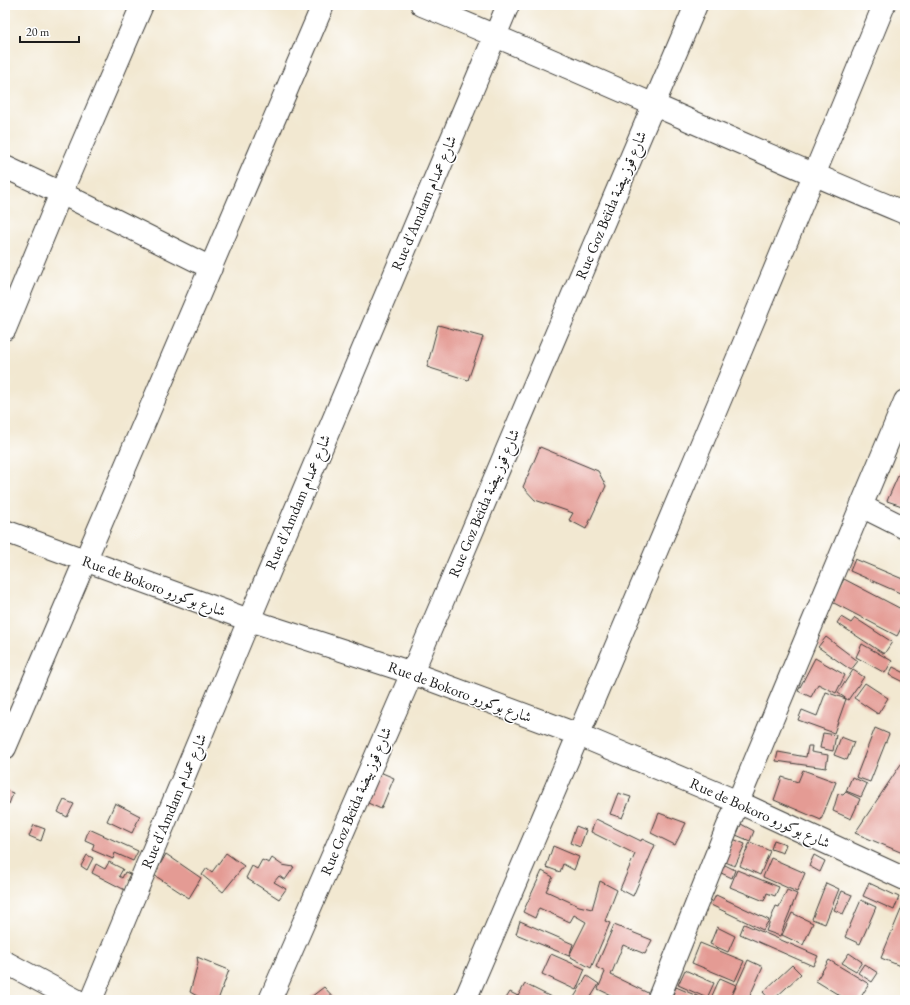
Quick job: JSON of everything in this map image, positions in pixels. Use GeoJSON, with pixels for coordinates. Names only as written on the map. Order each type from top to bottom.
{"type":"FeatureCollection","features":[{"type":"Feature","properties":{"kind":"street"},"geometry":{"type":"LineString","coordinates":[[5,329],[61,193],[142,5]]}},
{"type":"Feature","properties":{"kind":"street"},"geometry":{"type":"LineString","coordinates":[[5,748],[322,5]]}},
{"type":"Feature","properties":{"kind":"street"},"geometry":{"type":"LineString","coordinates":[[422,5],[495,35],[814,175],[905,213]]}},
{"type":"Feature","properties":{"kind":"street","name":"Rue d'Amdam شارع عمدام"},"geometry":{"type":"LineString","coordinates":[[91,1000],[248,620],[508,5]]}},
{"type":"Feature","properties":{"kind":"street","name":"Rue Goz Beïda شارع قوز بيضة"},"geometry":{"type":"LineString","coordinates":[[270,1000],[412,673],[696,5]]}},
{"type":"Feature","properties":{"kind":"street"},"geometry":{"type":"LineString","coordinates":[[465,1000],[579,735],[884,5]]}},
{"type":"Feature","properties":{"kind":"street"},"geometry":{"type":"LineString","coordinates":[[5,167],[61,193],[211,268]]}},
{"type":"Feature","properties":{"kind":"street"},"geometry":{"type":"LineString","coordinates":[[658,1000],[738,802],[905,401]]}},
{"type":"Feature","properties":{"kind":"street"},"geometry":{"type":"LineString","coordinates":[[862,506],[905,528]]}},
{"type":"Feature","properties":{"kind":"street","name":"Rue de Bokoro شارع بوكورو"},"geometry":{"type":"LineString","coordinates":[[5,531],[248,620],[412,673],[579,735],[738,802],[905,879]]}},
{"type":"Feature","properties":{"kind":"street"},"geometry":{"type":"LineString","coordinates":[[5,962],[76,1000]]}},
{"type":"Feature","properties":{"kind":"building"},"geometry":{"type":"Polygon","coordinates":[[[438,325],[483,337],[468,380],[427,367],[438,325]]]}},
{"type":"Feature","properties":{"kind":"building"},"geometry":{"type":"Polygon","coordinates":[[[540,447],[598,471],[606,486],[586,529],[569,520],[573,513],[535,500],[523,487],[540,447]]]}},
{"type":"Feature","properties":{"kind":"building"},"geometry":{"type":"Polygon","coordinates":[[[902,467],[905,468],[905,507],[887,501],[902,467]]]}},
{"type":"Feature","properties":{"kind":"building"},"geometry":{"type":"Polygon","coordinates":[[[855,559],[905,580],[900,593],[850,571],[855,559]]]}},
{"type":"Feature","properties":{"kind":"building"},"geometry":{"type":"Polygon","coordinates":[[[844,579],[905,611],[905,621],[897,636],[832,602],[844,579]]]}},
{"type":"Feature","properties":{"kind":"building"},"geometry":{"type":"Polygon","coordinates":[[[841,617],[851,623],[855,618],[892,642],[884,654],[837,623],[841,617]]]}},
{"type":"Feature","properties":{"kind":"building"},"geometry":{"type":"Polygon","coordinates":[[[826,637],[858,661],[851,670],[818,647],[826,637]]]}},
{"type":"Feature","properties":{"kind":"building"},"geometry":{"type":"Polygon","coordinates":[[[862,644],[892,661],[885,673],[856,657],[862,644]]]}},
{"type":"Feature","properties":{"kind":"building"},"geometry":{"type":"Polygon","coordinates":[[[815,658],[845,675],[836,693],[818,684],[811,697],[798,691],[815,658]]]}},
{"type":"Feature","properties":{"kind":"building"},"geometry":{"type":"Polygon","coordinates":[[[893,667],[905,673],[905,683],[889,675],[893,667]]]}},
{"type":"Feature","properties":{"kind":"building"},"geometry":{"type":"Polygon","coordinates":[[[853,670],[864,677],[848,700],[838,693],[853,670]]]}},
{"type":"Feature","properties":{"kind":"building"},"geometry":{"type":"Polygon","coordinates":[[[865,683],[888,698],[878,714],[854,698],[865,683]]]}},
{"type":"Feature","properties":{"kind":"building"},"geometry":{"type":"Polygon","coordinates":[[[826,692],[846,699],[834,733],[798,720],[802,710],[817,716],[826,692]]]}},
{"type":"Feature","properties":{"kind":"building"},"geometry":{"type":"Polygon","coordinates":[[[875,728],[889,734],[870,782],[856,777],[875,728]]]}},
{"type":"Feature","properties":{"kind":"building"},"geometry":{"type":"Polygon","coordinates":[[[823,733],[836,735],[833,751],[820,748],[823,733]]]}},
{"type":"Feature","properties":{"kind":"building"},"geometry":{"type":"Polygon","coordinates":[[[841,737],[854,742],[847,760],[834,755],[841,737]]]}},
{"type":"Feature","properties":{"kind":"building"},"geometry":{"type":"Polygon","coordinates":[[[808,746],[812,746],[811,752],[828,755],[826,768],[776,761],[778,752],[806,757],[808,746]]]}},
{"type":"Feature","properties":{"kind":"building"},"geometry":{"type":"Polygon","coordinates":[[[903,761],[905,763],[905,854],[855,833],[903,761]]]}},
{"type":"Feature","properties":{"kind":"building"},"geometry":{"type":"Polygon","coordinates":[[[803,770],[836,782],[821,820],[774,800],[782,777],[798,782],[803,770]]]}},
{"type":"Feature","properties":{"kind":"building"},"geometry":{"type":"Polygon","coordinates":[[[380,772],[394,778],[381,809],[368,803],[380,772]]]}},
{"type":"Feature","properties":{"kind":"building"},"geometry":{"type":"Polygon","coordinates":[[[852,777],[867,784],[861,797],[846,791],[852,777]]]}},
{"type":"Feature","properties":{"kind":"building"},"geometry":{"type":"Polygon","coordinates":[[[5,790],[13,793],[9,804],[5,803],[5,790]]]}},
{"type":"Feature","properties":{"kind":"building"},"geometry":{"type":"Polygon","coordinates":[[[846,792],[860,799],[851,819],[833,811],[838,794],[843,795],[846,792]]]}},
{"type":"Feature","properties":{"kind":"building"},"geometry":{"type":"Polygon","coordinates":[[[618,793],[631,797],[622,818],[610,814],[618,793]]]}},
{"type":"Feature","properties":{"kind":"building"},"geometry":{"type":"Polygon","coordinates":[[[64,800],[74,804],[67,817],[58,812],[64,800]]]}},
{"type":"Feature","properties":{"kind":"building"},"geometry":{"type":"Polygon","coordinates":[[[115,803],[140,816],[132,833],[107,821],[115,803]]]}},
{"type":"Feature","properties":{"kind":"building"},"geometry":{"type":"Polygon","coordinates":[[[659,813],[686,823],[675,845],[651,833],[659,813]]]}},
{"type":"Feature","properties":{"kind":"building"},"geometry":{"type":"Polygon","coordinates":[[[596,819],[641,841],[642,839],[655,845],[633,896],[620,889],[635,854],[591,832],[596,819]]]}},
{"type":"Feature","properties":{"kind":"building"},"geometry":{"type":"Polygon","coordinates":[[[741,824],[754,831],[750,841],[736,835],[741,824]]]}},
{"type":"Feature","properties":{"kind":"building"},"geometry":{"type":"Polygon","coordinates":[[[34,825],[45,829],[41,841],[29,836],[34,825]]]}},
{"type":"Feature","properties":{"kind":"building"},"geometry":{"type":"Polygon","coordinates":[[[576,826],[586,830],[580,847],[570,843],[576,826]]]}},
{"type":"Feature","properties":{"kind":"building"},"geometry":{"type":"Polygon","coordinates":[[[89,829],[138,851],[133,861],[115,853],[113,859],[92,850],[94,844],[85,840],[89,829]]]}},
{"type":"Feature","properties":{"kind":"building"},"geometry":{"type":"Polygon","coordinates":[[[733,839],[745,844],[735,866],[723,861],[733,839]]]}},
{"type":"Feature","properties":{"kind":"building"},"geometry":{"type":"Polygon","coordinates":[[[774,840],[786,844],[783,853],[771,849],[774,840]]]}},
{"type":"Feature","properties":{"kind":"building"},"geometry":{"type":"Polygon","coordinates":[[[750,842],[770,851],[760,875],[740,866],[750,842]]]}},
{"type":"Feature","properties":{"kind":"building"},"geometry":{"type":"Polygon","coordinates":[[[553,846],[579,857],[574,870],[563,864],[560,872],[546,867],[553,846]]]}},
{"type":"Feature","properties":{"kind":"building"},"geometry":{"type":"Polygon","coordinates":[[[226,853],[244,866],[223,892],[202,875],[207,868],[212,872],[226,853]]]}},
{"type":"Feature","properties":{"kind":"building"},"geometry":{"type":"Polygon","coordinates":[[[166,854],[201,878],[189,898],[154,875],[166,854]]]}},
{"type":"Feature","properties":{"kind":"building"},"geometry":{"type":"Polygon","coordinates":[[[87,855],[93,858],[87,870],[81,866],[87,855]]]}},
{"type":"Feature","properties":{"kind":"building"},"geometry":{"type":"Polygon","coordinates":[[[814,855],[825,861],[820,872],[809,866],[814,855]]]}},
{"type":"Feature","properties":{"kind":"building"},"geometry":{"type":"Polygon","coordinates":[[[272,858],[282,865],[294,867],[285,880],[279,876],[274,882],[286,889],[279,899],[246,878],[252,866],[257,869],[262,860],[269,863],[272,858]]]}},
{"type":"Feature","properties":{"kind":"building"},"geometry":{"type":"Polygon","coordinates":[[[771,858],[805,873],[797,892],[763,877],[771,858]]]}},
{"type":"Feature","properties":{"kind":"building"},"geometry":{"type":"Polygon","coordinates":[[[109,862],[123,869],[119,876],[122,878],[125,872],[130,874],[125,890],[92,873],[96,864],[105,869],[109,862]]]}},
{"type":"Feature","properties":{"kind":"building"},"geometry":{"type":"Polygon","coordinates":[[[723,864],[735,870],[732,878],[719,872],[723,864]]]}},
{"type":"Feature","properties":{"kind":"building"},"geometry":{"type":"Polygon","coordinates":[[[737,870],[779,887],[775,896],[767,893],[764,901],[730,887],[737,870]]]}},
{"type":"Feature","properties":{"kind":"building"},"geometry":{"type":"Polygon","coordinates":[[[542,871],[553,877],[546,891],[579,906],[592,909],[600,881],[617,890],[605,921],[610,923],[591,968],[569,956],[586,922],[574,915],[570,922],[539,908],[535,918],[523,912],[542,871]]]}},
{"type":"Feature","properties":{"kind":"building"},"geometry":{"type":"Polygon","coordinates":[[[826,883],[839,889],[825,924],[812,919],[826,883]]]}},
{"type":"Feature","properties":{"kind":"building"},"geometry":{"type":"Polygon","coordinates":[[[869,883],[899,897],[894,910],[863,896],[869,883]]]}},
{"type":"Feature","properties":{"kind":"building"},"geometry":{"type":"Polygon","coordinates":[[[787,890],[797,894],[780,936],[766,931],[776,906],[779,907],[787,890]]]}},
{"type":"Feature","properties":{"kind":"building"},"geometry":{"type":"Polygon","coordinates":[[[842,891],[852,895],[843,914],[834,910],[842,891]]]}},
{"type":"Feature","properties":{"kind":"building"},"geometry":{"type":"Polygon","coordinates":[[[716,895],[769,920],[763,930],[711,905],[716,895]]]}},
{"type":"Feature","properties":{"kind":"building"},"geometry":{"type":"Polygon","coordinates":[[[861,900],[876,907],[860,944],[845,937],[861,900]]]}},
{"type":"Feature","properties":{"kind":"building"},"geometry":{"type":"Polygon","coordinates":[[[905,900],[905,968],[881,958],[905,900]]]}},
{"type":"Feature","properties":{"kind":"building"},"geometry":{"type":"Polygon","coordinates":[[[792,913],[813,923],[803,945],[782,935],[792,913]]]}},
{"type":"Feature","properties":{"kind":"building"},"geometry":{"type":"Polygon","coordinates":[[[520,921],[573,944],[569,956],[516,934],[520,921]]]}},
{"type":"Feature","properties":{"kind":"building"},"geometry":{"type":"Polygon","coordinates":[[[744,924],[818,956],[813,966],[740,934],[744,924]]]}},
{"type":"Feature","properties":{"kind":"building"},"geometry":{"type":"Polygon","coordinates":[[[614,925],[652,940],[645,954],[623,945],[611,975],[650,994],[647,1000],[621,1000],[598,989],[605,972],[596,967],[614,925]]]}},
{"type":"Feature","properties":{"kind":"building"},"geometry":{"type":"Polygon","coordinates":[[[717,927],[735,936],[728,952],[710,944],[717,927]]]}},
{"type":"Feature","properties":{"kind":"building"},"geometry":{"type":"Polygon","coordinates":[[[700,943],[744,961],[735,981],[692,963],[700,943]]]}},
{"type":"Feature","properties":{"kind":"building"},"geometry":{"type":"Polygon","coordinates":[[[849,953],[862,962],[856,971],[842,963],[849,953]]]}},
{"type":"Feature","properties":{"kind":"building"},"geometry":{"type":"Polygon","coordinates":[[[551,954],[585,969],[576,990],[542,974],[551,954]]]}},
{"type":"Feature","properties":{"kind":"building"},"geometry":{"type":"Polygon","coordinates":[[[197,957],[229,970],[218,1000],[204,1000],[190,992],[198,963],[197,957]]]}},
{"type":"Feature","properties":{"kind":"building"},"geometry":{"type":"Polygon","coordinates":[[[748,960],[763,967],[748,1000],[730,1000],[748,960]]]}},
{"type":"Feature","properties":{"kind":"building"},"geometry":{"type":"Polygon","coordinates":[[[829,960],[869,984],[859,1000],[847,1000],[816,981],[829,960]]]}},
{"type":"Feature","properties":{"kind":"building"},"geometry":{"type":"Polygon","coordinates":[[[864,964],[878,973],[872,982],[858,973],[864,964]]]}},
{"type":"Feature","properties":{"kind":"building"},"geometry":{"type":"Polygon","coordinates":[[[792,965],[801,974],[773,1000],[770,1000],[763,992],[792,965]]]}},
{"type":"Feature","properties":{"kind":"building"},"geometry":{"type":"Polygon","coordinates":[[[685,970],[714,983],[707,998],[678,985],[685,970]]]}},
{"type":"Feature","properties":{"kind":"building"},"geometry":{"type":"Polygon","coordinates":[[[587,976],[599,984],[589,1000],[573,999],[587,976]]]}},
{"type":"Feature","properties":{"kind":"building"},"geometry":{"type":"Polygon","coordinates":[[[720,978],[736,985],[729,1000],[710,1000],[720,978]]]}},
{"type":"Feature","properties":{"kind":"building"},"geometry":{"type":"Polygon","coordinates":[[[525,984],[557,1000],[505,1000],[510,992],[518,996],[525,984]]]}},
{"type":"Feature","properties":{"kind":"building"},"geometry":{"type":"Polygon","coordinates":[[[324,987],[336,1000],[307,1000],[324,987]]]}},
{"type":"Feature","properties":{"kind":"building"},"geometry":{"type":"Polygon","coordinates":[[[676,987],[704,999],[671,1000],[676,987]]]}}]}
